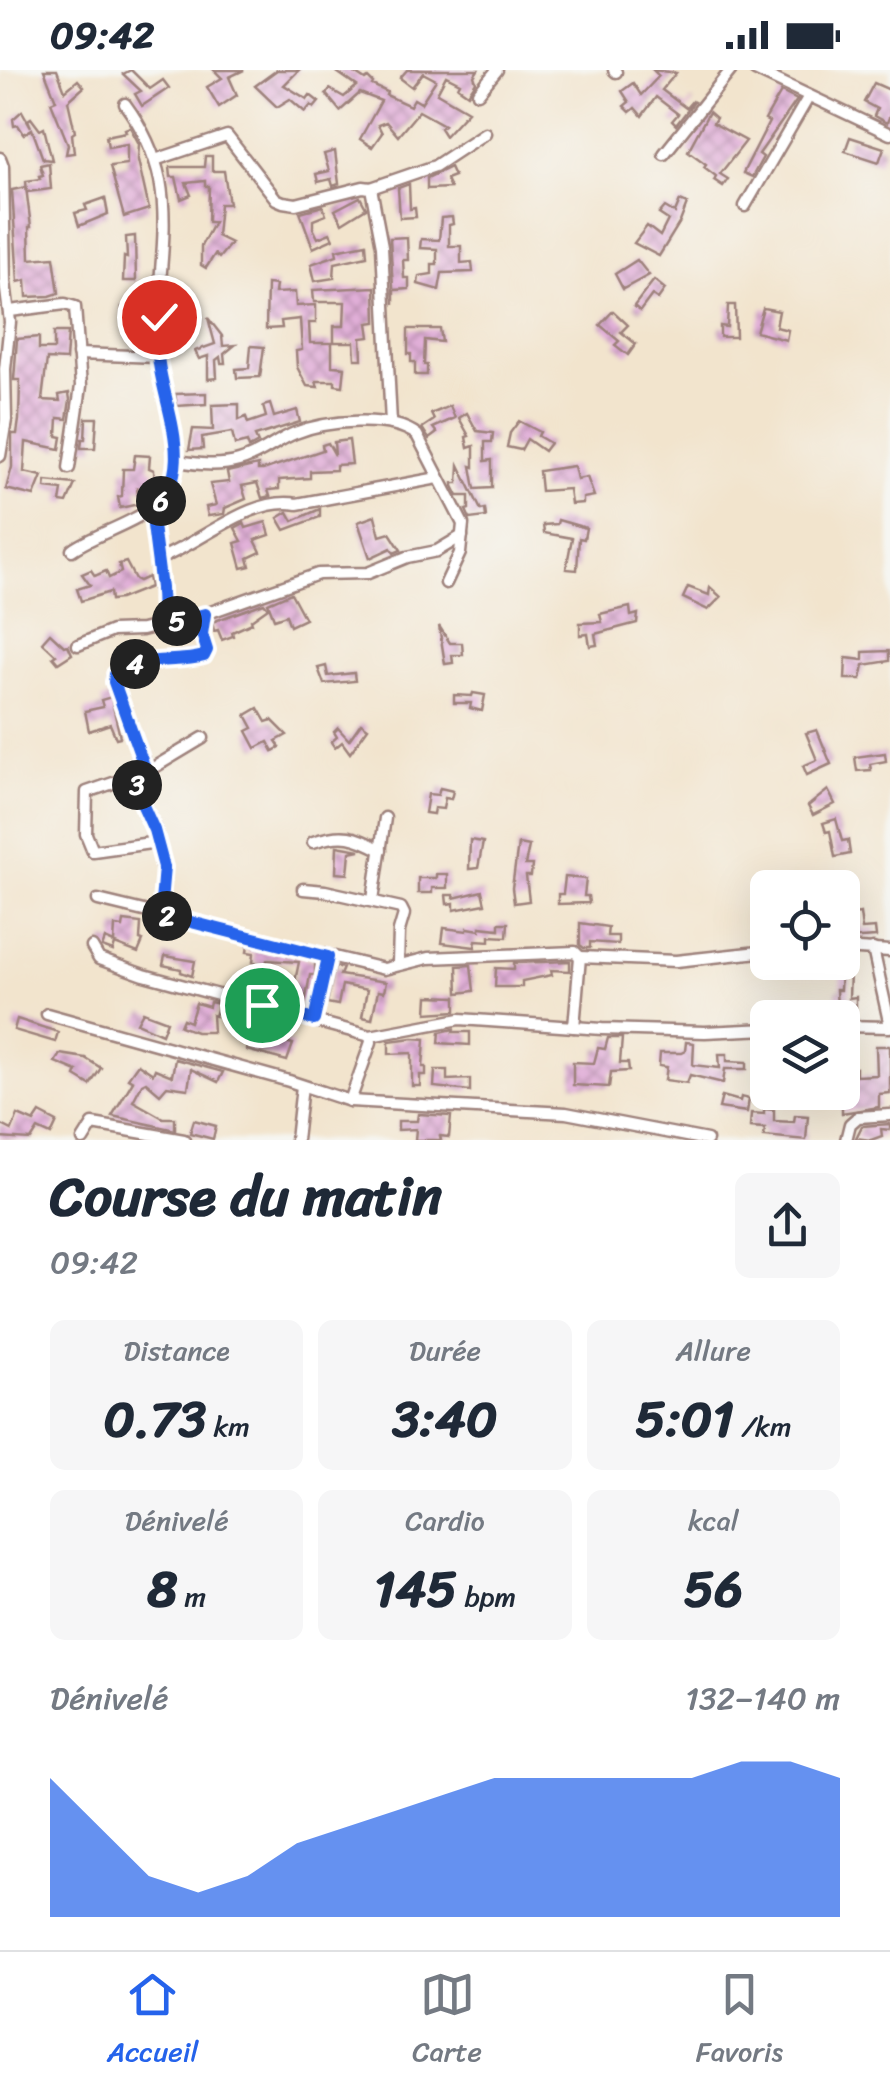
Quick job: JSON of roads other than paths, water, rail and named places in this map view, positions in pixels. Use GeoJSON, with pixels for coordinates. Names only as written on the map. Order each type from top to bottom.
{"type":"FeatureCollection","features":[{"type":"Feature","properties":{"kind":"street"},"geometry":{"type":"LineString","coordinates":[[478,93],[497,70]]}},
{"type":"Feature","properties":{"kind":"street"},"geometry":{"type":"LineString","coordinates":[[664,154],[731,70]]}},
{"type":"Feature","properties":{"kind":"street"},"geometry":{"type":"LineString","coordinates":[[755,70],[890,134]]}},
{"type":"Feature","properties":{"kind":"street"},"geometry":{"type":"LineString","coordinates":[[745,206],[808,96]]}},
{"type":"Feature","properties":{"kind":"street"},"geometry":{"type":"LineString","coordinates":[[72,550],[91,536],[151,510],[174,479],[176,460],[158,357],[165,242],[156,160],[125,104]]}},
{"type":"Feature","properties":{"kind":"street"},"geometry":{"type":"LineString","coordinates":[[156,160],[225,136],[276,199],[296,204],[371,188],[435,166],[485,133]]}},
{"type":"Feature","properties":{"kind":"street"},"geometry":{"type":"LineString","coordinates":[[0,158],[4,166],[10,311],[4,369],[6,420],[0,456]]}},
{"type":"Feature","properties":{"kind":"street"},"geometry":{"type":"LineString","coordinates":[[371,188],[382,246],[390,423]]}},
{"type":"Feature","properties":{"kind":"street"},"geometry":{"type":"LineString","coordinates":[[10,311],[74,306],[80,406],[69,468]]}},
{"type":"Feature","properties":{"kind":"street"},"geometry":{"type":"LineString","coordinates":[[78,354],[158,357]]}},
{"type":"Feature","properties":{"kind":"street"},"geometry":{"type":"LineString","coordinates":[[176,460],[227,464],[258,455],[309,428],[371,421],[390,423],[417,434],[461,519],[460,553],[446,582]]}},
{"type":"Feature","properties":{"kind":"street"},"geometry":{"type":"LineString","coordinates":[[156,560],[278,500],[298,504],[438,478]]}},
{"type":"Feature","properties":{"kind":"street"},"geometry":{"type":"LineString","coordinates":[[151,510],[164,623]]}},
{"type":"Feature","properties":{"kind":"street"},"geometry":{"type":"LineString","coordinates":[[78,645],[105,633],[142,630],[205,614],[318,574],[368,574],[407,557],[437,551],[462,536]]}},
{"type":"Feature","properties":{"kind":"street"},"geometry":{"type":"LineString","coordinates":[[160,914],[164,867],[136,790],[144,763],[113,677],[126,666],[204,656],[205,614]]}},
{"type":"Feature","properties":{"kind":"street"},"geometry":{"type":"LineString","coordinates":[[158,842],[96,852],[88,845],[87,792],[142,774],[203,738]]}},
{"type":"Feature","properties":{"kind":"street"},"geometry":{"type":"LineString","coordinates":[[372,900],[385,818]]}},
{"type":"Feature","properties":{"kind":"street"},"geometry":{"type":"LineString","coordinates":[[313,842],[341,835],[369,841],[381,850]]}},
{"type":"Feature","properties":{"kind":"street"},"geometry":{"type":"LineString","coordinates":[[304,890],[372,900],[403,910],[398,964]]}},
{"type":"Feature","properties":{"kind":"street"},"geometry":{"type":"LineString","coordinates":[[98,900],[384,969],[428,958],[535,952],[676,961],[750,953]]}},
{"type":"Feature","properties":{"kind":"street"},"geometry":{"type":"LineString","coordinates":[[92,947],[95,956],[109,963],[370,1036],[460,1019],[574,1028],[750,1030]]}},
{"type":"Feature","properties":{"kind":"street"},"geometry":{"type":"LineString","coordinates":[[860,949],[890,951]]}},
{"type":"Feature","properties":{"kind":"street"},"geometry":{"type":"LineString","coordinates":[[860,1026],[890,1027],[873,949]]}},
{"type":"Feature","properties":{"kind":"street"},"geometry":{"type":"LineString","coordinates":[[314,1020],[328,957]]}},
{"type":"Feature","properties":{"kind":"street"},"geometry":{"type":"LineString","coordinates":[[574,1028],[580,957]]}},
{"type":"Feature","properties":{"kind":"street"},"geometry":{"type":"LineString","coordinates":[[47,1014],[350,1101],[566,1113],[708,1140]]}},
{"type":"Feature","properties":{"kind":"street"},"geometry":{"type":"LineString","coordinates":[[350,1101],[370,1036]]}},
{"type":"Feature","properties":{"kind":"street"},"geometry":{"type":"LineString","coordinates":[[296,1140],[302,1086]]}},
{"type":"Feature","properties":{"kind":"street"},"geometry":{"type":"LineString","coordinates":[[846,1140],[850,1124],[858,1117],[890,1115]]}},
{"type":"Feature","properties":{"kind":"street"},"geometry":{"type":"LineString","coordinates":[[83,1140],[93,1124],[184,1140]]}}]}
